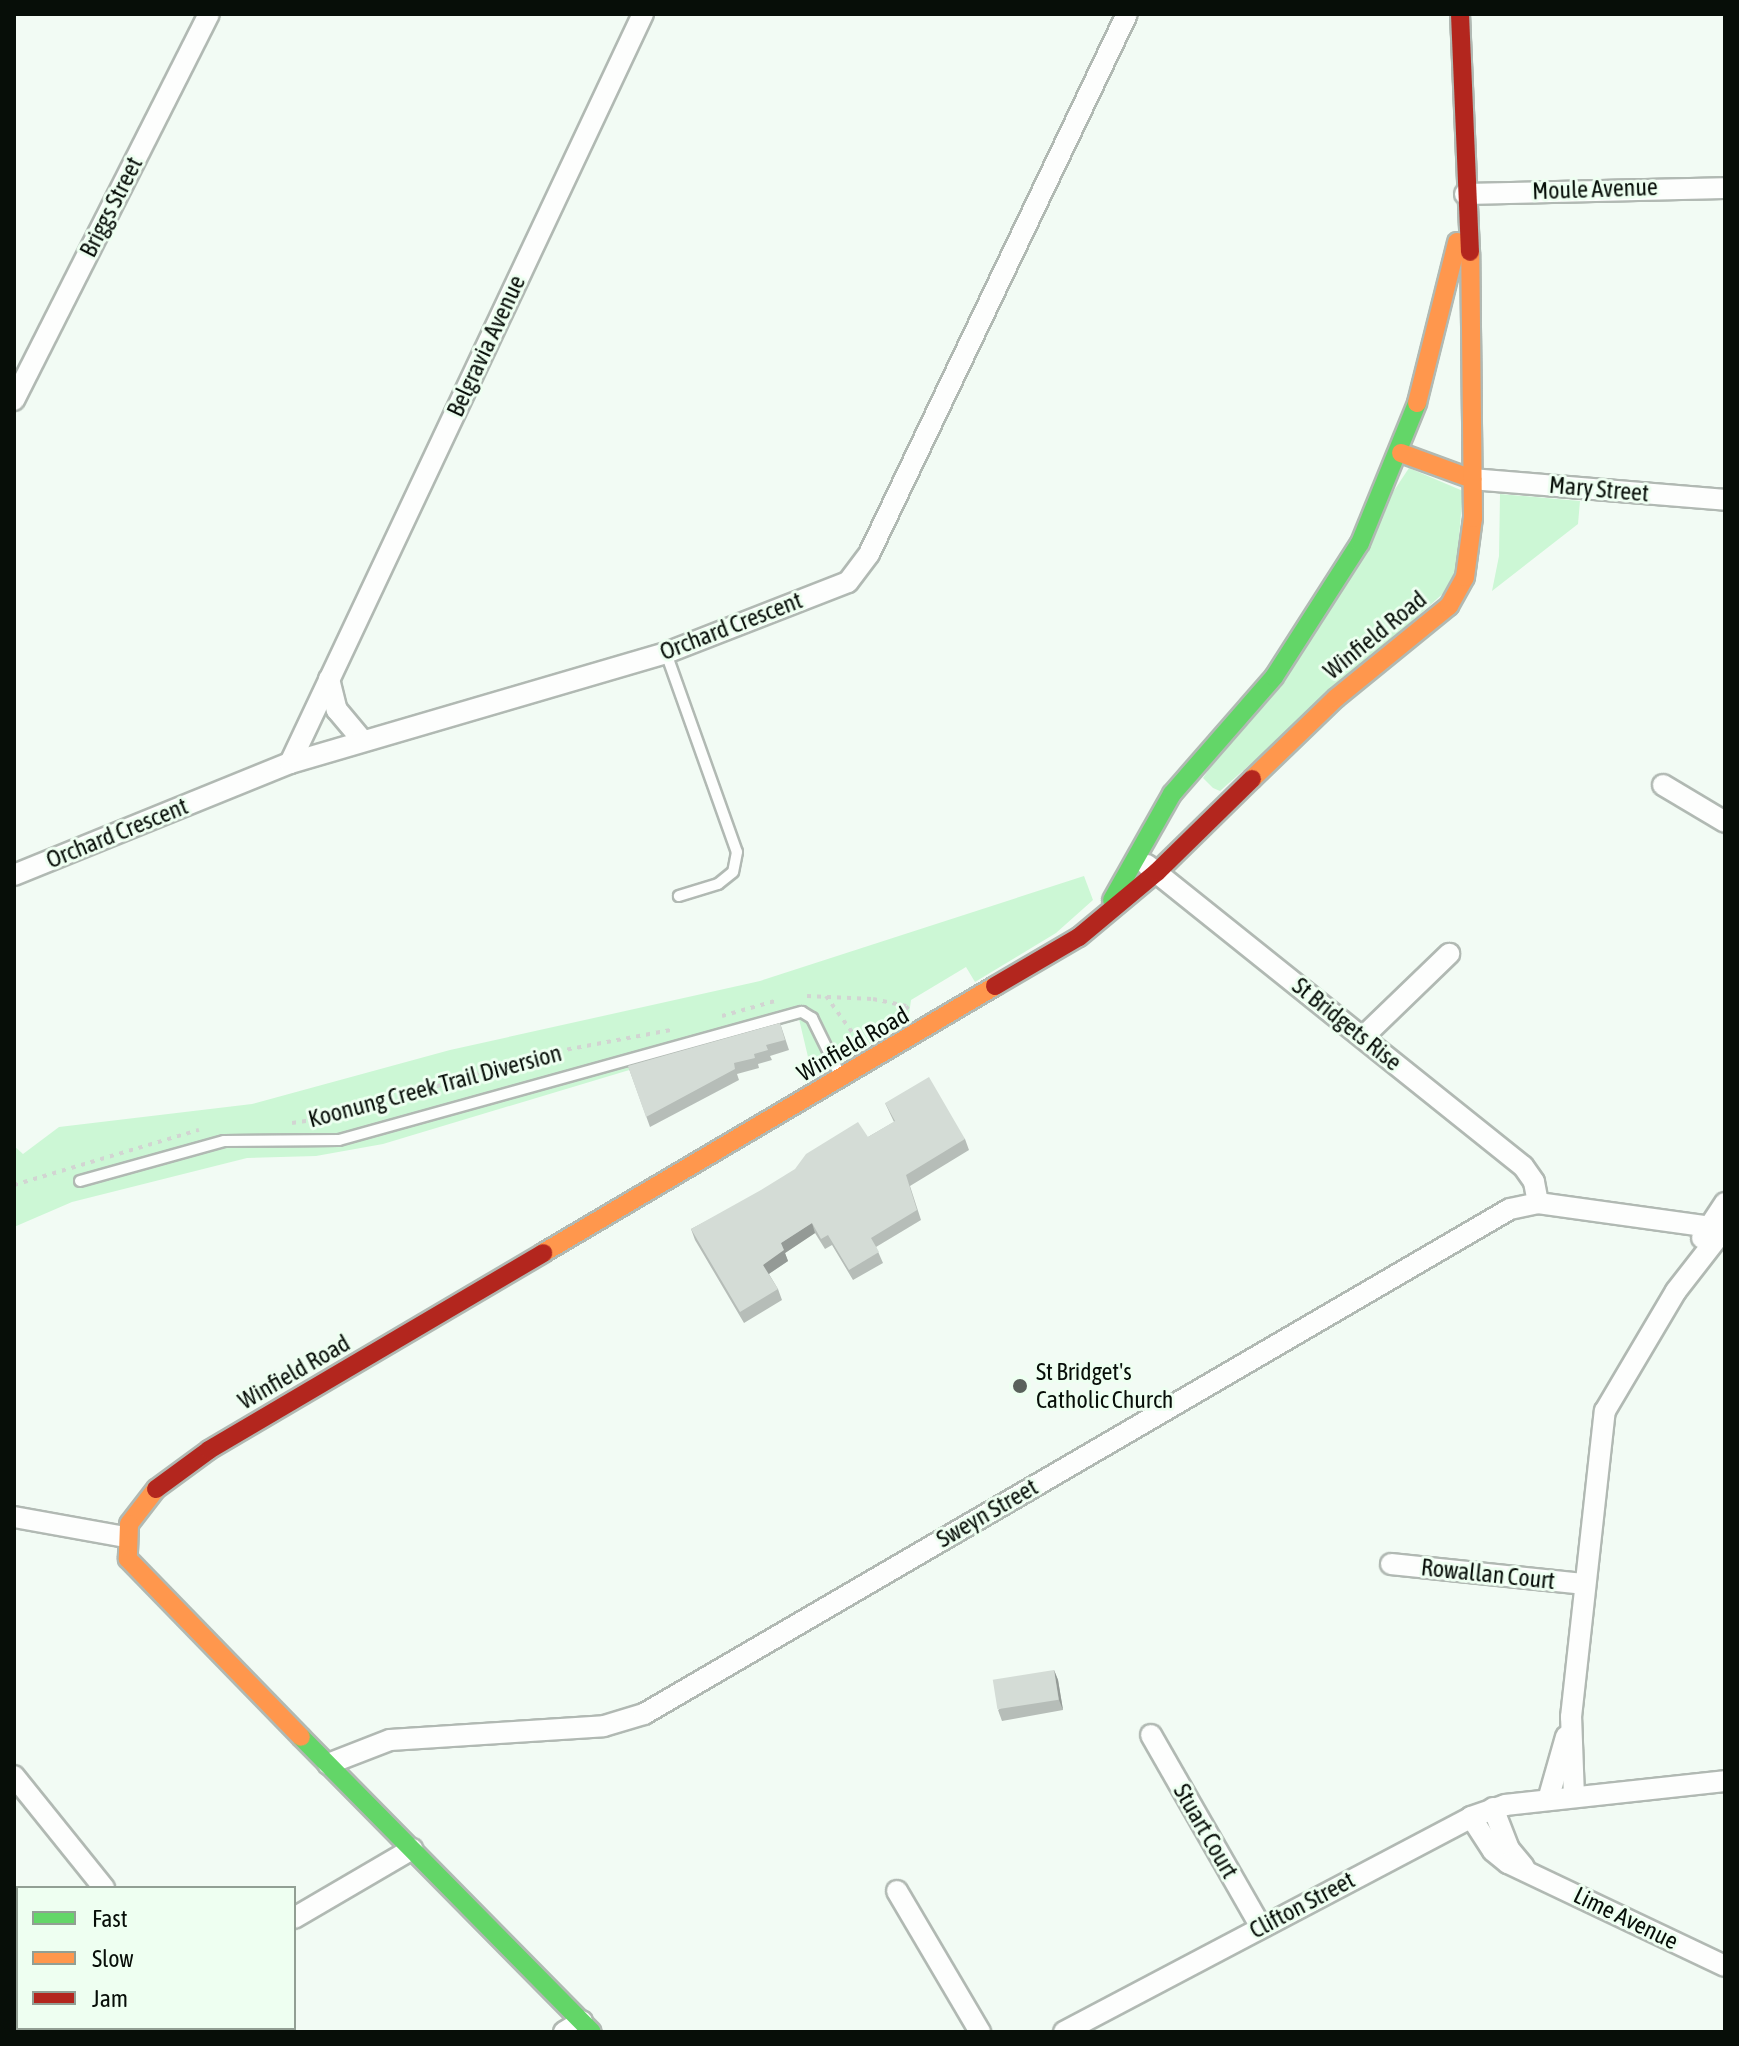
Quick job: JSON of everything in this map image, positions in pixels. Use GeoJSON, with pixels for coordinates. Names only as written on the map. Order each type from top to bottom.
{"type":"FeatureCollection","features":[{"type":"Feature","properties":{"kind":"street","name":"Briggs Street"},"geometry":{"type":"LineString","coordinates":[[14,400],[20,374],[209,14]]}},
{"type":"Feature","properties":{"kind":"street","name":"Belgravia Avenue"},"geometry":{"type":"LineString","coordinates":[[290,763],[643,14]]}},
{"type":"Feature","properties":{"kind":"street","name":"Orchard Crescent"},"geometry":{"type":"LineString","coordinates":[[14,875],[290,763],[666,653],[848,582],[860,572],[1127,14]]}},
{"type":"Feature","properties":{"kind":"street","name":"Winfield Road"},"geometry":{"type":"LineString","coordinates":[[125,1537],[146,1500],[189,1462],[922,1032],[1098,922],[1157,872],[1316,716],[1449,606],[1469,561],[1472,479],[1472,286],[1465,194],[1460,14]]}},
{"type":"Feature","properties":{"kind":"street","name":"Moule Avenue"},"geometry":{"type":"LineString","coordinates":[[1465,194],[1725,188]]}},
{"type":"Feature","properties":{"kind":"street","name":"Winfield Road"},"geometry":{"type":"LineString","coordinates":[[1098,922],[1186,775],[1274,677],[1321,610],[1360,543],[1401,453],[1444,311],[1465,194]]}},
{"type":"Feature","properties":{"kind":"street"},"geometry":{"type":"LineString","coordinates":[[1401,453],[1472,479]]}},
{"type":"Feature","properties":{"kind":"street","name":"Mary Street"},"geometry":{"type":"LineString","coordinates":[[1472,479],[1725,500]]}},
{"type":"Feature","properties":{"kind":"street"},"geometry":{"type":"LineString","coordinates":[[329,679],[337,710],[363,741]]}},
{"type":"Feature","properties":{"kind":"street"},"geometry":{"type":"LineString","coordinates":[[1663,785],[1725,822]]}},
{"type":"Feature","properties":{"kind":"street","name":"St Bridgets Rise"},"geometry":{"type":"LineString","coordinates":[[1138,858],[1523,1166],[1534,1182],[1538,1203]]}},
{"type":"Feature","properties":{"kind":"street"},"geometry":{"type":"LineString","coordinates":[[1363,1037],[1449,954]]}},
{"type":"Feature","properties":{"kind":"street","name":"Sweyn Street"},"geometry":{"type":"LineString","coordinates":[[328,1764],[390,1740],[604,1726],[632,1719],[1494,1216],[1538,1203],[1721,1222]]}},
{"type":"Feature","properties":{"kind":"street"},"geometry":{"type":"LineString","coordinates":[[1574,1797],[1571,1717],[1605,1411],[1721,1222]]}},
{"type":"Feature","properties":{"kind":"street"},"geometry":{"type":"LineString","coordinates":[[14,1517],[125,1537],[128,1559],[143,1577],[412,1849],[579,2028]]}},
{"type":"Feature","properties":{"kind":"street","name":"Rowallan Court"},"geometry":{"type":"LineString","coordinates":[[1391,1564],[1585,1584]]}},
{"type":"Feature","properties":{"kind":"street"},"geometry":{"type":"LineString","coordinates":[[1548,1800],[1571,1717]]}},
{"type":"Feature","properties":{"kind":"street","name":"Stuart Court"},"geometry":{"type":"LineString","coordinates":[[1151,1735],[1261,1927]]}},
{"type":"Feature","properties":{"kind":"street"},"geometry":{"type":"LineString","coordinates":[[14,1776],[102,1886]]}},
{"type":"Feature","properties":{"kind":"street","name":"Clifton Street"},"geometry":{"type":"LineString","coordinates":[[1064,2032],[1493,1808],[1725,1781]]}},
{"type":"Feature","properties":{"kind":"street","name":"Lime Avenue"},"geometry":{"type":"LineString","coordinates":[[1493,1808],[1509,1849],[1527,1870]]}},
{"type":"Feature","properties":{"kind":"street","name":"Lime Avenue"},"geometry":{"type":"LineString","coordinates":[[1471,1817],[1500,1859],[1725,1966]]}},
{"type":"Feature","properties":{"kind":"street"},"geometry":{"type":"LineString","coordinates":[[296,1917],[412,1849]]}},
{"type":"Feature","properties":{"kind":"street"},"geometry":{"type":"LineString","coordinates":[[897,1891],[980,2032]]}},
{"type":"Feature","properties":{"kind":"lane"},"geometry":{"type":"LineString","coordinates":[[666,653],[737,852],[733,872],[718,884],[679,896]]}},
{"type":"Feature","properties":{"kind":"lane"},"geometry":{"type":"LineString","coordinates":[[80,1181],[224,1141],[339,1140],[802,1012],[812,1018],[842,1078]]}},
{"type":"Feature","properties":{"kind":"path"},"geometry":{"type":"LineString","coordinates":[[826,996],[871,1061]]}},
{"type":"Feature","properties":{"kind":"path"},"geometry":{"type":"LineString","coordinates":[[801,997],[826,996],[906,1006],[922,1032]]}},
{"type":"Feature","properties":{"kind":"path"},"geometry":{"type":"LineString","coordinates":[[713,1019],[781,1000]]}},
{"type":"Feature","properties":{"kind":"path","name":"Koonung Creek Trail Diversion"},"geometry":{"type":"LineString","coordinates":[[288,1124],[341,1116],[538,1055],[686,1026]]}},
{"type":"Feature","properties":{"kind":"path"},"geometry":{"type":"LineString","coordinates":[[14,1185],[141,1143],[204,1129]]}},
{"type":"Feature","properties":{"kind":"green space"},"geometry":{"type":"Polygon","coordinates":[[[1409,468],[1463,491],[1455,583],[1220,791],[1213,788],[1203,778],[1409,468]]]}},
{"type":"Feature","properties":{"kind":"green space"},"geometry":{"type":"Polygon","coordinates":[[[1500,494],[1580,501],[1578,524],[1492,591],[1499,556],[1500,494]]]}},
{"type":"Feature","properties":{"kind":"green space"},"geometry":{"type":"Polygon","coordinates":[[[1084,876],[1093,900],[1056,933],[975,982],[966,967],[911,1000],[908,1022],[813,1078],[799,1019],[383,1144],[316,1156],[247,1158],[72,1202],[14,1227],[14,1146],[23,1154],[59,1127],[252,1104],[450,1050],[760,981],[1084,876]]]}},
{"type":"Feature","properties":{"kind":"building"},"geometry":{"type":"Polygon","coordinates":[[[780,1023],[785,1040],[766,1045],[768,1050],[754,1054],[755,1058],[734,1063],[735,1069],[646,1117],[628,1066],[780,1023]]]}},
{"type":"Feature","properties":{"kind":"building"},"geometry":{"type":"Polygon","coordinates":[[[929,1077],[965,1139],[906,1175],[917,1210],[871,1238],[879,1252],[849,1270],[828,1235],[821,1239],[812,1223],[781,1243],[784,1250],[763,1265],[778,1289],[740,1312],[691,1229],[795,1169],[806,1154],[858,1122],[868,1137],[895,1121],[885,1103],[929,1077]]]}},
{"type":"Feature","properties":{"kind":"building"},"geometry":{"type":"Polygon","coordinates":[[[1054,1670],[1059,1700],[997,1709],[993,1680],[1054,1670]]]}},
{"type":"Feature","properties":{"kind":"traffic: fast"},"geometry":{"type":"LineString","coordinates":[[1112,900],[1172,794],[1274,677],[1360,543],[1417,403]]}},
{"type":"Feature","properties":{"kind":"traffic: fast"},"geometry":{"type":"LineString","coordinates":[[301,1737],[592,2032]]}},
{"type":"Feature","properties":{"kind":"traffic: slow"},"geometry":{"type":"LineString","coordinates":[[1417,403],[1457,242]]}},
{"type":"Feature","properties":{"kind":"traffic: slow"},"geometry":{"type":"LineString","coordinates":[[1252,779],[1336,698],[1449,606],[1465,577],[1473,518],[1470,252]]}},
{"type":"Feature","properties":{"kind":"traffic: slow"},"geometry":{"type":"LineString","coordinates":[[1401,453],[1472,479]]}},
{"type":"Feature","properties":{"kind":"traffic: slow"},"geometry":{"type":"LineString","coordinates":[[543,1253],[995,986]]}},
{"type":"Feature","properties":{"kind":"traffic: slow"},"geometry":{"type":"LineString","coordinates":[[156,1489],[129,1524],[128,1559],[301,1737]]}},
{"type":"Feature","properties":{"kind":"traffic: jam"},"geometry":{"type":"LineString","coordinates":[[1460,14],[1470,252]]}},
{"type":"Feature","properties":{"kind":"traffic: jam"},"geometry":{"type":"LineString","coordinates":[[995,986],[1079,937],[1157,872],[1252,779]]}},
{"type":"Feature","properties":{"kind":"traffic: jam"},"geometry":{"type":"LineString","coordinates":[[156,1489],[209,1450],[543,1253]]}},
{"type":"Feature","properties":{"kind":"place","name":"St Bridget's Catholic Church"},"geometry":{"type":"Point","coordinates":[1020,1386]}}]}
